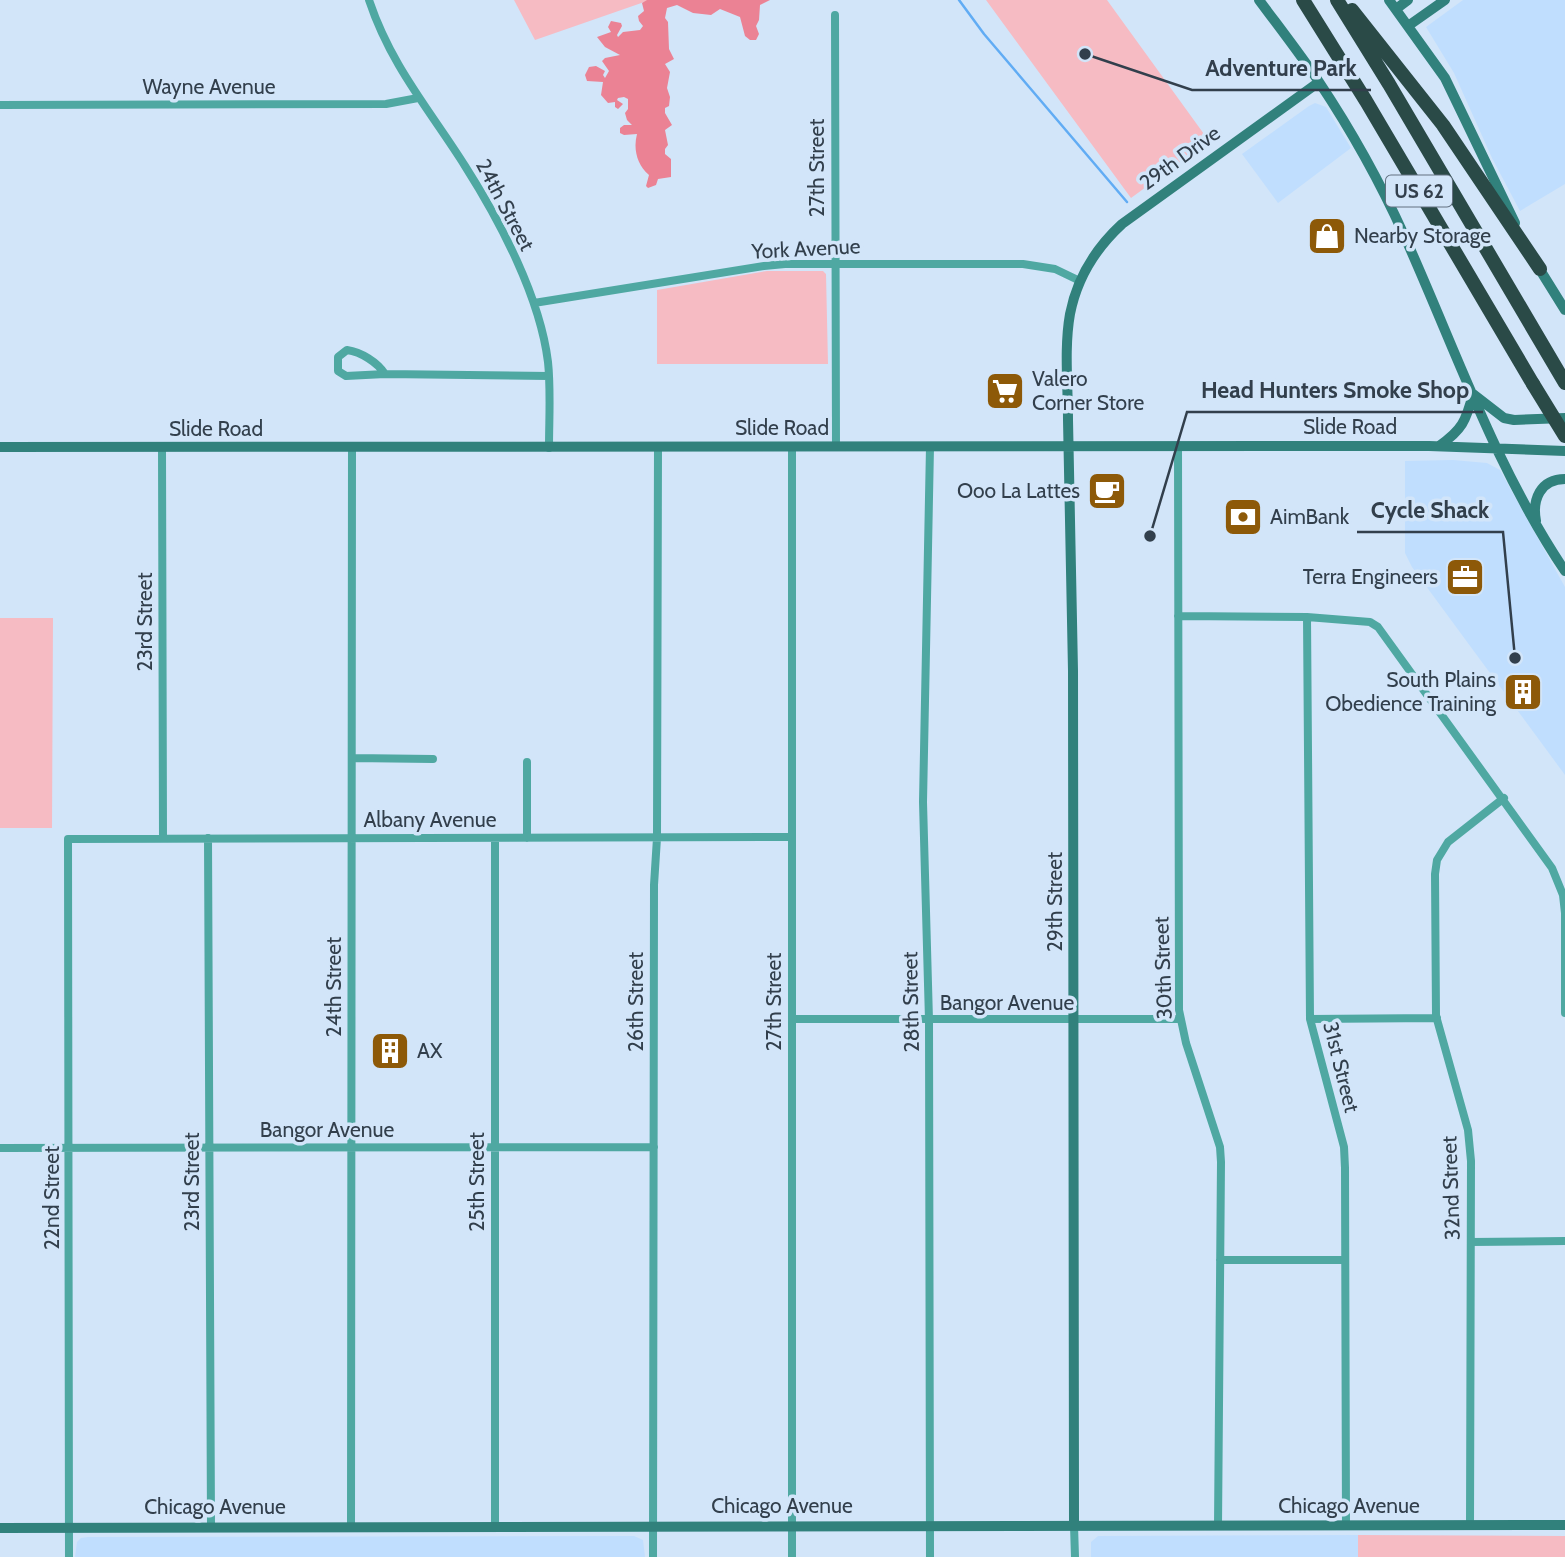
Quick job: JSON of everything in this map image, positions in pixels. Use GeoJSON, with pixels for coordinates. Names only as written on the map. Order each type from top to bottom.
{"type":"FeatureCollection","features":[{"type":"Feature","properties":{"kind":"highway","name":"US 62"},"geometry":{"type":"LineString","coordinates":[[1303,0],[1565,436]]}},
{"type":"Feature","properties":{"kind":"highway","name":"US 62"},"geometry":{"type":"LineString","coordinates":[[1336,0],[1389,84],[1565,383]]}},
{"type":"Feature","properties":{"kind":"highway"},"geometry":{"type":"LineString","coordinates":[[1344,0],[1443,125],[1540,270]]}},
{"type":"Feature","properties":{"kind":"street","name":"24th Street"},"geometry":{"type":"LineString","coordinates":[[369,0],[387,47],[465,166],[508,240],[534,303],[549,376],[549,448]]}},
{"type":"Feature","properties":{"kind":"street"},"geometry":{"type":"LineString","coordinates":[[1259,0],[1319,82],[1373,173],[1404,235],[1495,448],[1537,530],[1565,571]]}},
{"type":"Feature","properties":{"kind":"street"},"geometry":{"type":"LineString","coordinates":[[1408,0],[1392,4],[1446,78],[1495,185],[1540,270],[1565,310]]}},
{"type":"Feature","properties":{"kind":"street"},"geometry":{"type":"LineString","coordinates":[[1408,26],[1445,0]]}},
{"type":"Feature","properties":{"kind":"street","name":"27th Street"},"geometry":{"type":"LineString","coordinates":[[835,15],[836,447]]}},
{"type":"Feature","properties":{"kind":"street","name":"29th Drive"},"geometry":{"type":"LineString","coordinates":[[1080,281],[1100,247],[1122,224],[1319,82]]}},
{"type":"Feature","properties":{"kind":"street","name":"Wayne Avenue"},"geometry":{"type":"LineString","coordinates":[[0,105],[386,104],[418,98]]}},
{"type":"Feature","properties":{"kind":"street","name":"York Avenue"},"geometry":{"type":"LineString","coordinates":[[534,303],[764,266],[1023,264],[1055,269],[1080,281]]}},
{"type":"Feature","properties":{"kind":"street","name":"29th Street"},"geometry":{"type":"LineString","coordinates":[[1074,1525],[1073,604],[1068,339],[1071,311],[1080,281]]}},
{"type":"Feature","properties":{"kind":"street"},"geometry":{"type":"LineString","coordinates":[[385,374],[380,367],[357,352],[347,350],[338,357],[338,371],[346,376],[549,376]]}},
{"type":"Feature","properties":{"kind":"street"},"geometry":{"type":"LineString","coordinates":[[1473,394],[1504,418],[1565,418]]}},
{"type":"Feature","properties":{"kind":"street"},"geometry":{"type":"LineString","coordinates":[[1439,446],[1457,433],[1466,420],[1473,394]]}},
{"type":"Feature","properties":{"kind":"street","name":"30th Street"},"geometry":{"type":"LineString","coordinates":[[1178,446],[1179,1018],[1220,1147],[1218,1526]]}},
{"type":"Feature","properties":{"kind":"street","name":"Slide Road"},"geometry":{"type":"LineString","coordinates":[[0,447],[1439,446],[1565,451]]}},
{"type":"Feature","properties":{"kind":"street","name":"26th Street"},"geometry":{"type":"LineString","coordinates":[[653,1557],[658,447]]}},
{"type":"Feature","properties":{"kind":"street","name":"27th Street"},"geometry":{"type":"LineString","coordinates":[[792,447],[792,1557]]}},
{"type":"Feature","properties":{"kind":"street","name":"28th Street"},"geometry":{"type":"LineString","coordinates":[[930,447],[923,802],[929,1020],[930,1557]]}},
{"type":"Feature","properties":{"kind":"street","name":"23rd Street"},"geometry":{"type":"LineString","coordinates":[[162,448],[163,838]]}},
{"type":"Feature","properties":{"kind":"street","name":"24th Street"},"geometry":{"type":"LineString","coordinates":[[351,1526],[352,448]]}},
{"type":"Feature","properties":{"kind":"street"},"geometry":{"type":"LineString","coordinates":[[1537,530],[1535,501],[1539,492],[1548,484],[1565,480]]}},
{"type":"Feature","properties":{"kind":"street"},"geometry":{"type":"LineString","coordinates":[[1178,617],[1307,617],[1370,622],[1378,626],[1552,868],[1563,895],[1565,913],[1565,1013]]}},
{"type":"Feature","properties":{"kind":"street","name":"31st Street"},"geometry":{"type":"LineString","coordinates":[[1307,617],[1310,1019],[1344,1147],[1346,1526]]}},
{"type":"Feature","properties":{"kind":"street"},"geometry":{"type":"LineString","coordinates":[[352,758],[433,759]]}},
{"type":"Feature","properties":{"kind":"street"},"geometry":{"type":"LineString","coordinates":[[527,762],[527,838]]}},
{"type":"Feature","properties":{"kind":"street","name":"32nd Street"},"geometry":{"type":"LineString","coordinates":[[1470,1525],[1471,1161],[1468,1130],[1437,1018],[1437,860],[1448,842],[1504,799]]}},
{"type":"Feature","properties":{"kind":"street","name":"Albany Avenue"},"geometry":{"type":"LineString","coordinates":[[68,839],[792,837]]}},
{"type":"Feature","properties":{"kind":"street","name":"23rd Street"},"geometry":{"type":"LineString","coordinates":[[208,838],[211,1526]]}},
{"type":"Feature","properties":{"kind":"street","name":"25th Street"},"geometry":{"type":"LineString","coordinates":[[495,838],[495,1525]]}},
{"type":"Feature","properties":{"kind":"street","name":"22nd Street"},"geometry":{"type":"LineString","coordinates":[[68,839],[69,1557]]}},
{"type":"Feature","properties":{"kind":"street","name":"Bangor Avenue"},"geometry":{"type":"LineString","coordinates":[[792,1019],[1179,1018]]}},
{"type":"Feature","properties":{"kind":"street"},"geometry":{"type":"LineString","coordinates":[[1310,1019],[1437,1018]]}},
{"type":"Feature","properties":{"kind":"street","name":"Bangor Avenue"},"geometry":{"type":"LineString","coordinates":[[0,1148],[654,1147]]}},
{"type":"Feature","properties":{"kind":"street"},"geometry":{"type":"LineString","coordinates":[[1471,1242],[1565,1241]]}},
{"type":"Feature","properties":{"kind":"street"},"geometry":{"type":"LineString","coordinates":[[1220,1259],[1345,1260]]}},
{"type":"Feature","properties":{"kind":"street"},"geometry":{"type":"LineString","coordinates":[[1074,1525],[1075,1557]]}},
{"type":"Feature","properties":{"kind":"street","name":"Chicago Avenue"},"geometry":{"type":"LineString","coordinates":[[0,1528],[1565,1525]]}},
{"type":"Feature","properties":{"kind":"shaded area"},"geometry":{"type":"Polygon","coordinates":[[[514,0],[650,0],[535,40],[514,0]]]}},
{"type":"Feature","properties":{"kind":"shaded area"},"geometry":{"type":"Polygon","coordinates":[[[647,0],[770,0],[760,5],[756,26],[759,34],[756,40],[745,36],[740,17],[720,9],[711,15],[693,13],[677,5],[667,8],[665,18],[668,22],[669,49],[674,59],[665,64],[670,72],[667,88],[670,97],[665,113],[672,125],[665,130],[668,145],[665,154],[671,159],[671,177],[658,179],[656,185],[648,188],[646,186],[649,175],[639,162],[636,151],[637,134],[620,133],[620,128],[624,125],[632,125],[625,113],[628,99],[618,98],[623,104],[618,109],[615,102],[608,103],[601,95],[603,82],[587,81],[585,75],[589,67],[596,66],[605,71],[605,78],[609,71],[602,61],[620,55],[605,47],[597,37],[611,32],[608,27],[611,21],[621,23],[618,37],[623,32],[640,30],[643,26],[638,16],[644,11],[642,3],[647,0]]]}},
{"type":"Feature","properties":{"kind":"shaded area"},"geometry":{"type":"Polygon","coordinates":[[[986,0],[1107,0],[1209,141],[1131,198],[986,0]]]}},
{"type":"Feature","properties":{"kind":"shaded area"},"geometry":{"type":"Polygon","coordinates":[[[1463,0],[1565,0],[1565,184],[1520,211],[1492,158],[1454,73],[1426,27],[1463,0]]]}},
{"type":"Feature","properties":{"kind":"shaded area"},"geometry":{"type":"Polygon","coordinates":[[[1315,103],[1326,107],[1351,148],[1278,203],[1242,154],[1315,103]]]}},
{"type":"Feature","properties":{"kind":"shaded area"},"geometry":{"type":"Polygon","coordinates":[[[767,271],[823,271],[826,274],[828,364],[657,364],[657,290],[767,271]]]}},
{"type":"Feature","properties":{"kind":"shaded area"},"geometry":{"type":"Polygon","coordinates":[[[1453,460],[1487,463],[1500,470],[1565,587],[1565,775],[1412,567],[1405,553],[1405,461],[1453,460]]]}},
{"type":"Feature","properties":{"kind":"shaded area"},"geometry":{"type":"Polygon","coordinates":[[[0,618],[53,618],[52,828],[0,828],[0,618]]]}},
{"type":"Feature","properties":{"kind":"shaded area"},"geometry":{"type":"Polygon","coordinates":[[[1358,1535],[1358,1557],[1091,1557],[1091,1542],[1098,1536],[1358,1535]]]}},
{"type":"Feature","properties":{"kind":"shaded area"},"geometry":{"type":"Polygon","coordinates":[[[1358,1535],[1565,1536],[1565,1557],[1358,1557],[1358,1535]]]}},
{"type":"Feature","properties":{"kind":"shaded area"},"geometry":{"type":"Polygon","coordinates":[[[634,1536],[643,1540],[645,1557],[75,1557],[77,1542],[88,1537],[634,1536]]]}},
{"type":"Feature","properties":{"kind":"waterway"},"geometry":{"type":"LineString","coordinates":[[959,0],[984,34],[1127,202]]}},
{"type":"Feature","properties":{"kind":"place","name":"Adventure Park"},"geometry":{"type":"Point","coordinates":[1085,54]}},
{"type":"Feature","properties":{"kind":"place","name":"Nearby Storage"},"geometry":{"type":"Point","coordinates":[1327,236]}},
{"type":"Feature","properties":{"kind":"place","name":"Valero Corner Store"},"geometry":{"type":"Point","coordinates":[1005,391]}},
{"type":"Feature","properties":{"kind":"place","name":"Ooo La Lattes"},"geometry":{"type":"Point","coordinates":[1107,491]}},
{"type":"Feature","properties":{"kind":"place","name":"AimBank"},"geometry":{"type":"Point","coordinates":[1243,517]}},
{"type":"Feature","properties":{"kind":"place","name":"Head Hunters Smoke Shop"},"geometry":{"type":"Point","coordinates":[1150,536]}},
{"type":"Feature","properties":{"kind":"place","name":"Terra Engineers"},"geometry":{"type":"Point","coordinates":[1465,577]}},
{"type":"Feature","properties":{"kind":"place","name":"Cycle Shack"},"geometry":{"type":"Point","coordinates":[1515,658]}},
{"type":"Feature","properties":{"kind":"place","name":"South Plains Obedience Training"},"geometry":{"type":"Point","coordinates":[1523,692]}},
{"type":"Feature","properties":{"kind":"place","name":"AX"},"geometry":{"type":"Point","coordinates":[390,1051]}}]}
